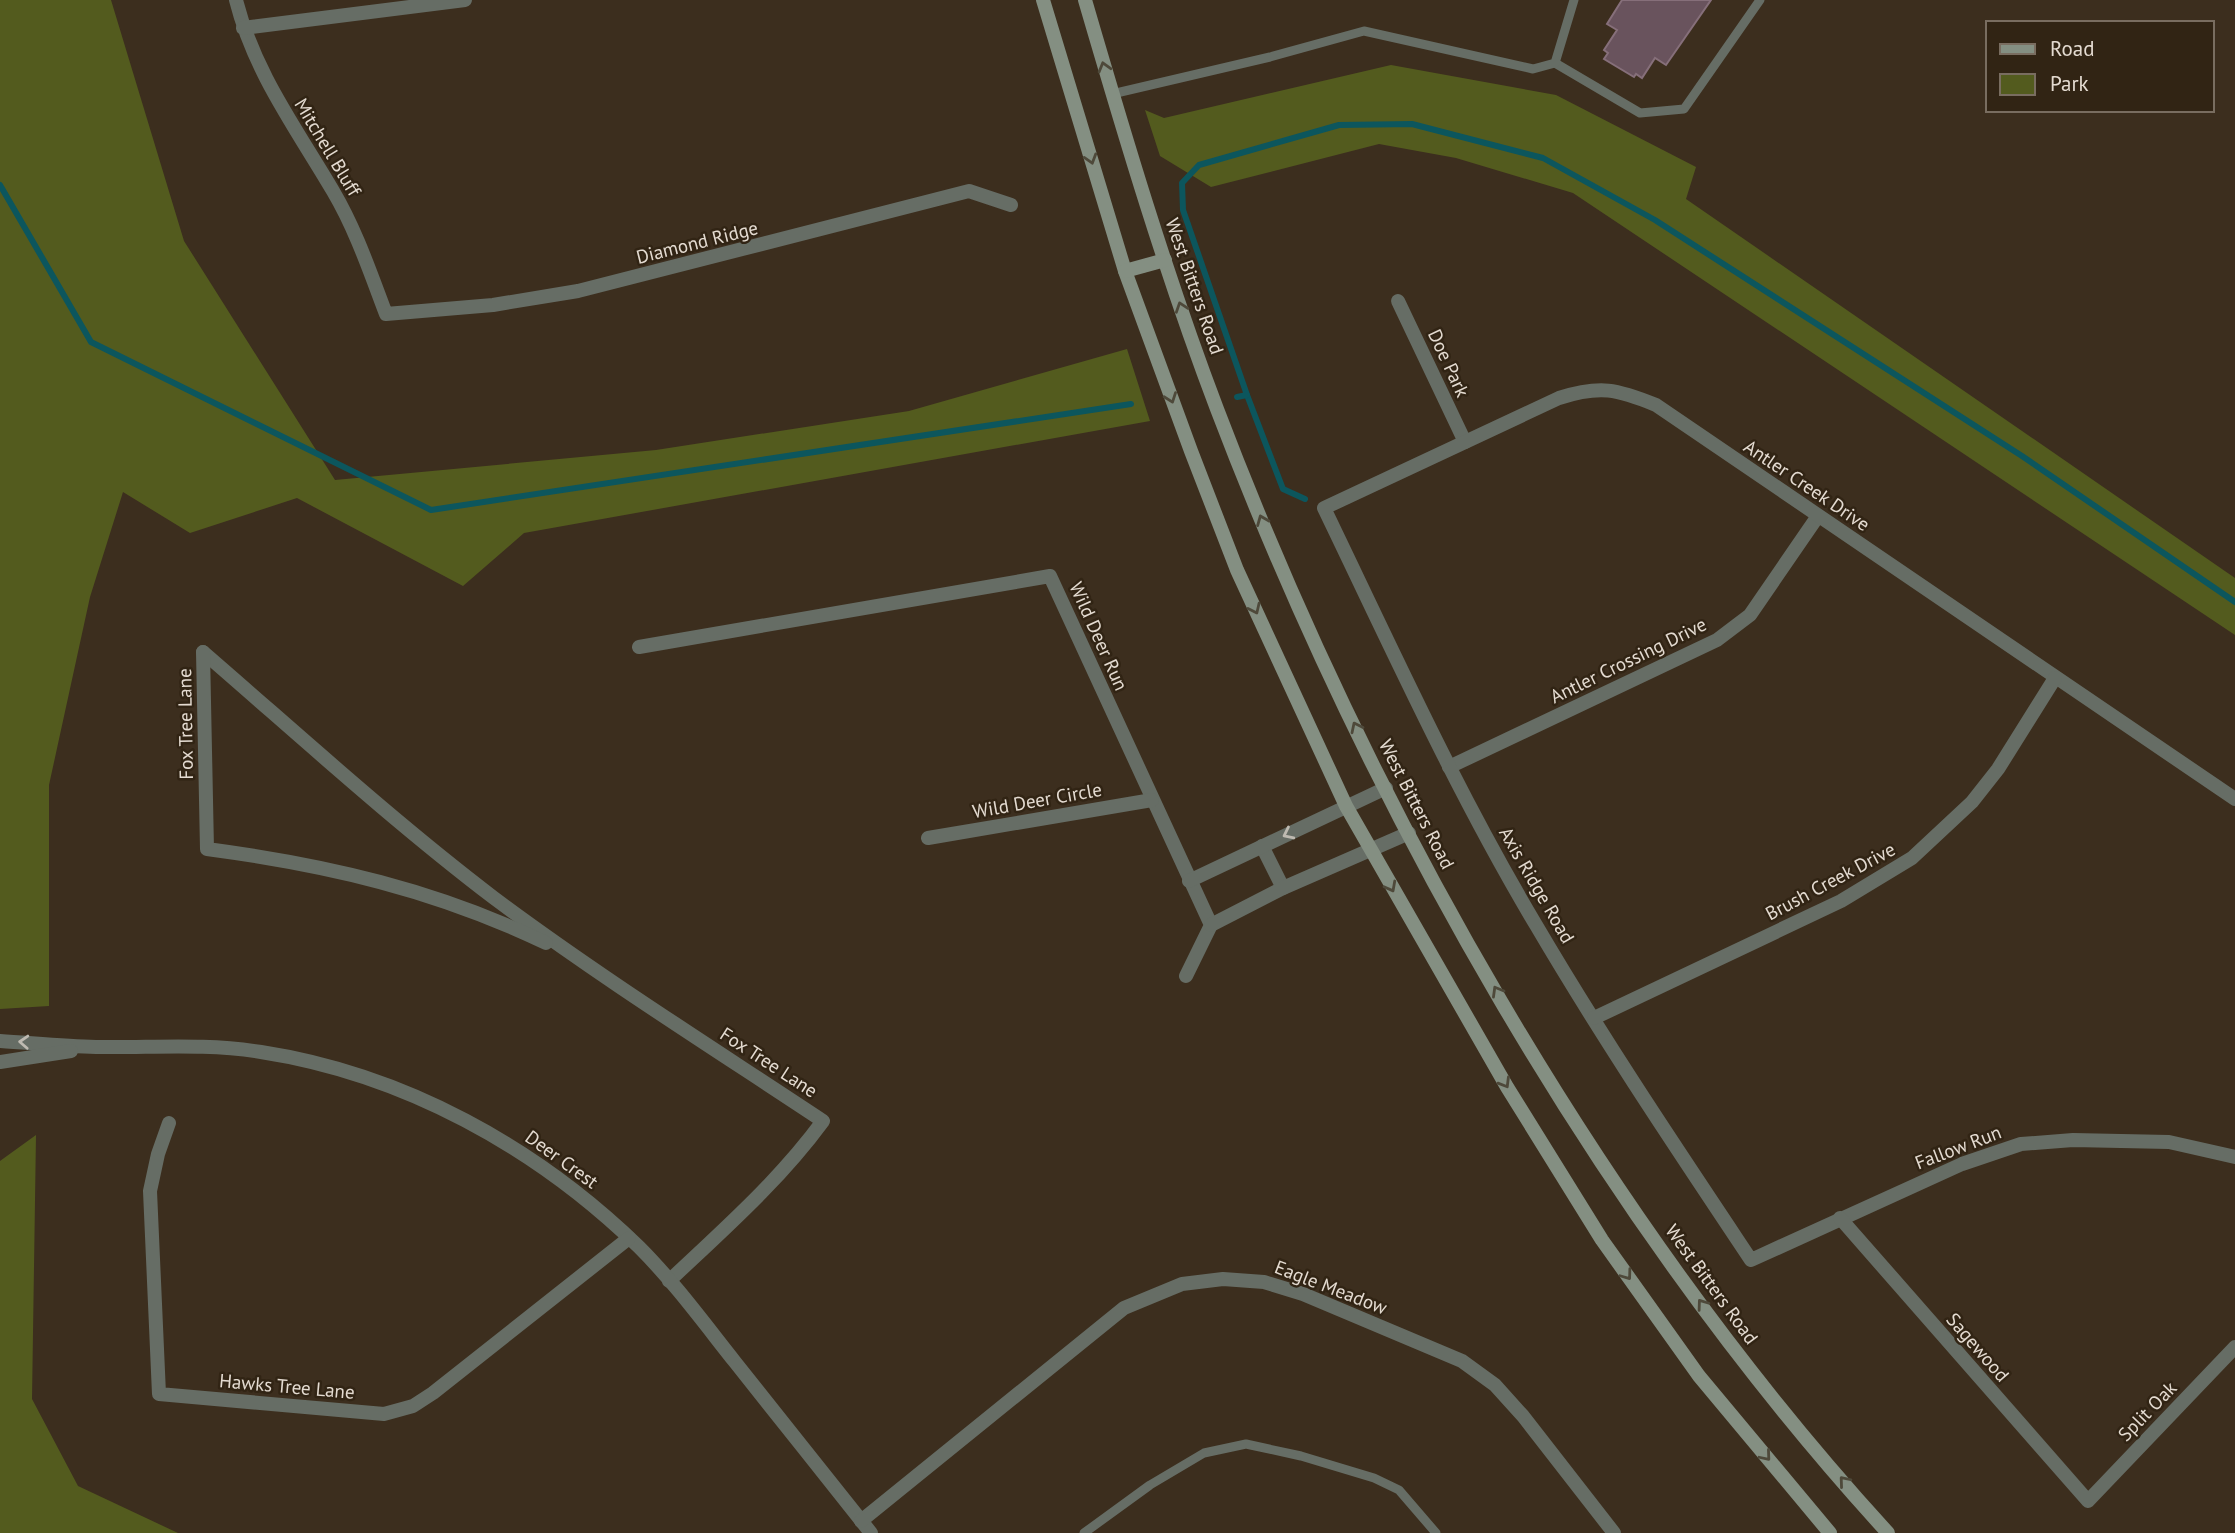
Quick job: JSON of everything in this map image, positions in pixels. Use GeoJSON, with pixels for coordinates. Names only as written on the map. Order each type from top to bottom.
{"type":"FeatureCollection","features":[{"type":"Feature","properties":{"kind":"main road"},"geometry":{"type":"LineString","coordinates":[[1043,0],[1125,271],[1237,570],[1346,806],[1507,1087],[1602,1240],[1699,1376],[1830,1533]]}},
{"type":"Feature","properties":{"kind":"main road","name":"West Bitters Road"},"geometry":{"type":"LineString","coordinates":[[1085,0],[1165,260],[1217,409],[1315,642],[1409,833],[1548,1079],[1639,1215],[1734,1349],[1888,1533]]}},
{"type":"Feature","properties":{"kind":"main road"},"geometry":{"type":"LineString","coordinates":[[1125,271],[1165,260]]}},
{"type":"Feature","properties":{"kind":"street","name":"Mitchell Bluff"},"geometry":{"type":"LineString","coordinates":[[236,0],[243,28],[269,87],[334,193],[359,241],[386,314]]}},
{"type":"Feature","properties":{"kind":"street"},"geometry":{"type":"LineString","coordinates":[[243,28],[465,0]]}},
{"type":"Feature","properties":{"kind":"street","name":"Diamond Ridge"},"geometry":{"type":"LineString","coordinates":[[386,314],[493,305],[578,291],[970,191],[1011,205]]}},
{"type":"Feature","properties":{"kind":"street","name":"Doe Park"},"geometry":{"type":"LineString","coordinates":[[1398,301],[1465,442]]}},
{"type":"Feature","properties":{"kind":"street","name":"Antler Creek Drive"},"geometry":{"type":"LineString","coordinates":[[1324,509],[1559,398],[1587,389],[1618,390],[1656,405],[2235,799]]}},
{"type":"Feature","properties":{"kind":"street","name":"Axis Ridge Road"},"geometry":{"type":"LineString","coordinates":[[1324,509],[1449,767],[1535,924],[1631,1081],[1751,1260]]}},
{"type":"Feature","properties":{"kind":"street","name":"Antler Crossing Drive"},"geometry":{"type":"LineString","coordinates":[[1449,767],[1717,640],[1749,615],[1818,516]]}},
{"type":"Feature","properties":{"kind":"street","name":"Wild Deer Run"},"geometry":{"type":"LineString","coordinates":[[639,646],[1050,576],[1211,925]]}},
{"type":"Feature","properties":{"kind":"street","name":"Fox Tree Lane"},"geometry":{"type":"LineString","coordinates":[[578,959],[477,913],[389,883],[299,861],[207,849],[203,652],[408,830],[578,959],[823,1121],[778,1176],[669,1282]]}},
{"type":"Feature","properties":{"kind":"street","name":"Brush Creek Drive"},"geometry":{"type":"LineString","coordinates":[[1594,1018],[1841,901],[1912,858],[1972,802],[1998,769],[2055,678]]}},
{"type":"Feature","properties":{"kind":"street"},"geometry":{"type":"LineString","coordinates":[[1189,881],[1386,788]]}},
{"type":"Feature","properties":{"kind":"street","name":"Wild Deer Circle"},"geometry":{"type":"LineString","coordinates":[[928,838],[1152,800]]}},
{"type":"Feature","properties":{"kind":"street"},"geometry":{"type":"LineString","coordinates":[[1186,976],[1211,925],[1283,888],[1409,833]]}},
{"type":"Feature","properties":{"kind":"street"},"geometry":{"type":"LineString","coordinates":[[1262,846],[1283,888]]}},
{"type":"Feature","properties":{"kind":"street","name":"Deer Crest"},"geometry":{"type":"LineString","coordinates":[[0,1041],[96,1047],[190,1044],[262,1052],[332,1067],[401,1090],[467,1120],[529,1157],[587,1200],[629,1238],[669,1282],[871,1533]]}},
{"type":"Feature","properties":{"kind":"street","name":"Deer Crest"},"geometry":{"type":"LineString","coordinates":[[0,1062],[96,1047]]}},
{"type":"Feature","properties":{"kind":"street","name":"Hawks Tree Lane"},"geometry":{"type":"LineString","coordinates":[[169,1123],[158,1154],[150,1191],[159,1394],[384,1414],[413,1406],[629,1238]]}},
{"type":"Feature","properties":{"kind":"street","name":"Fallow Run"},"geometry":{"type":"LineString","coordinates":[[1751,1260],[1962,1164],[2021,1144],[2073,1140],[2169,1142],[2235,1157]]}},
{"type":"Feature","properties":{"kind":"street","name":"Sagewood"},"geometry":{"type":"LineString","coordinates":[[1840,1218],[2088,1501]]}},
{"type":"Feature","properties":{"kind":"street","name":"Eagle Meadow"},"geometry":{"type":"LineString","coordinates":[[861,1521],[1124,1308],[1182,1284],[1223,1279],[1264,1282],[1303,1294],[1462,1361],[1505,1395],[1614,1533]]}},
{"type":"Feature","properties":{"kind":"street","name":"Split Oak"},"geometry":{"type":"LineString","coordinates":[[2088,1501],[2235,1347]]}},
{"type":"Feature","properties":{"kind":"lane"},"geometry":{"type":"LineString","coordinates":[[1555,63],[1574,0]]}},
{"type":"Feature","properties":{"kind":"lane"},"geometry":{"type":"LineString","coordinates":[[1112,94],[1270,57],[1364,31],[1533,69],[1555,63],[1640,113],[1684,109],[1760,0]]}},
{"type":"Feature","properties":{"kind":"lane"},"geometry":{"type":"LineString","coordinates":[[1084,1533],[1150,1485],[1204,1453],[1246,1444],[1313,1459],[1374,1478],[1399,1490],[1436,1533]]}},
{"type":"Feature","properties":{"kind":"green space"},"geometry":{"type":"Polygon","coordinates":[[[0,0],[111,0],[184,241],[335,480],[656,450],[909,411],[1127,349],[1150,421],[524,533],[463,586],[297,498],[190,533],[123,492],[90,597],[49,785],[49,1006],[0,1009],[0,0]]]}},
{"type":"Feature","properties":{"kind":"green space"},"geometry":{"type":"Polygon","coordinates":[[[1391,65],[1556,95],[1696,167],[1686,199],[2235,578],[2235,635],[1573,193],[1456,158],[1379,144],[1211,187],[1160,156],[1145,110],[1164,118],[1391,65]]]}},
{"type":"Feature","properties":{"kind":"green space"},"geometry":{"type":"Polygon","coordinates":[[[36,1135],[32,1399],[78,1486],[178,1533],[0,1533],[0,1161],[36,1135]]]}},
{"type":"Feature","properties":{"kind":"building"},"geometry":{"type":"Polygon","coordinates":[[[1622,0],[1711,0],[1666,65],[1655,58],[1642,78],[1636,74],[1634,77],[1604,59],[1608,53],[1604,50],[1617,30],[1607,24],[1622,0]]]}},
{"type":"Feature","properties":{"kind":"waterway"},"geometry":{"type":"LineString","coordinates":[[1237,397],[1247,395],[1183,210],[1182,183],[1199,165],[1339,125],[1412,124],[1543,158],[1655,220],[2022,456],[2235,602]]}},
{"type":"Feature","properties":{"kind":"waterway"},"geometry":{"type":"LineString","coordinates":[[0,185],[91,342],[431,510],[1131,404]]}},
{"type":"Feature","properties":{"kind":"waterway"},"geometry":{"type":"LineString","coordinates":[[1247,395],[1283,489],[1305,499]]}}]}
